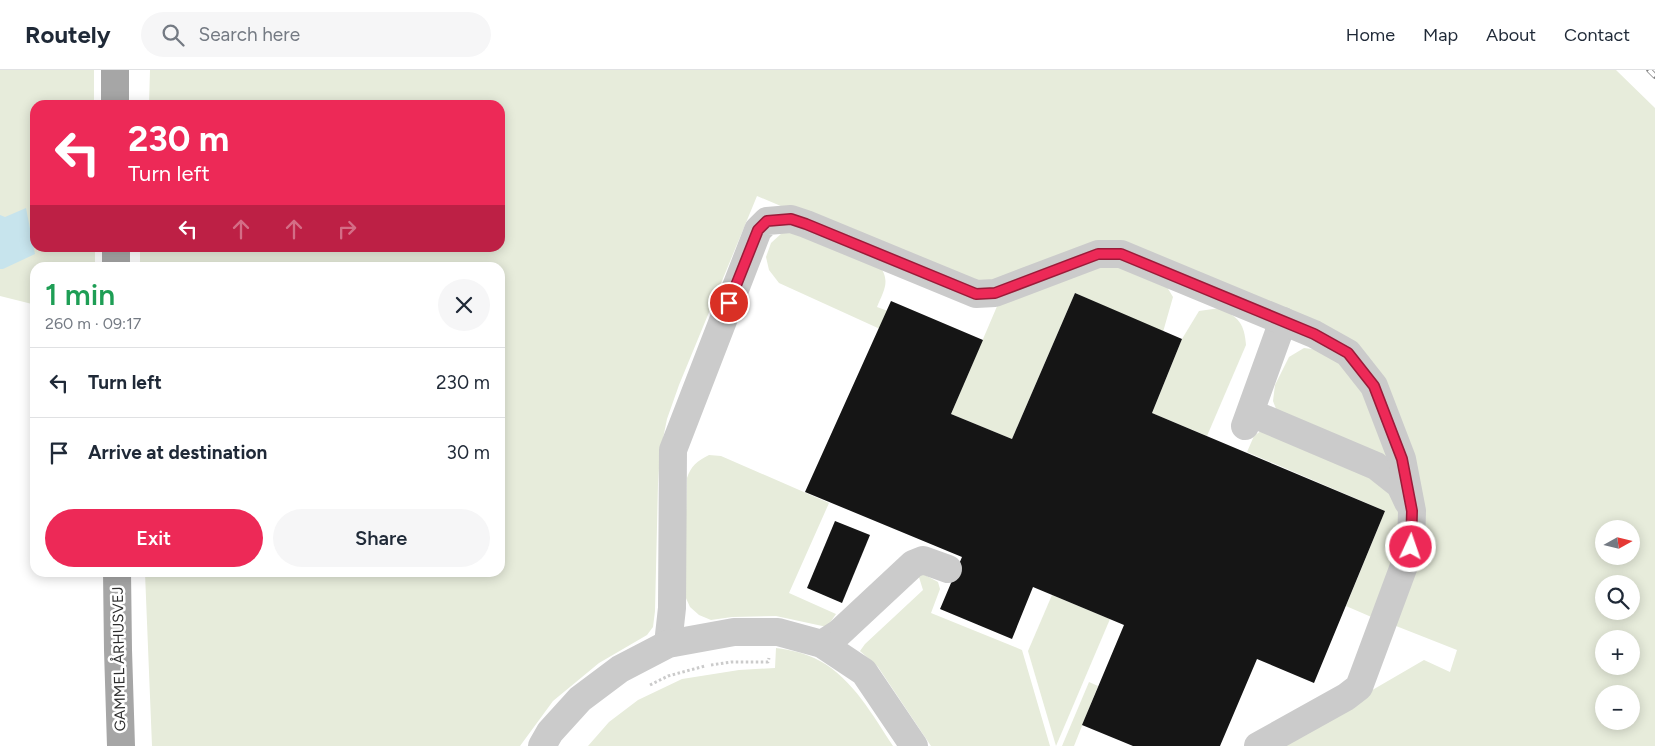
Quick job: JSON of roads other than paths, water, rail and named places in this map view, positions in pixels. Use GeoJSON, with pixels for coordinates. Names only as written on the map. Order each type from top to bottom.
{"type":"FeatureCollection","features":[{"type":"Feature","properties":{"kind":"main road"},"geometry":{"type":"LineString","coordinates":[[115,70],[115,100]]}},
{"type":"Feature","properties":{"kind":"main road","name":"GAMMEL ÅRHUSVEJ"},"geometry":{"type":"LineString","coordinates":[[117,577],[121,746]]}},
{"type":"Feature","properties":{"kind":"lane"},"geometry":{"type":"LineString","coordinates":[[668,644],[672,608],[673,450],[758,230],[767,221],[791,219],[806,224],[976,294],[995,293],[1098,254],[1121,254],[1314,334],[1348,353],[1374,386],[1402,459],[1412,511],[1411,547],[1359,687],[1346,697],[1258,746]]}},
{"type":"Feature","properties":{"kind":"lane"},"geometry":{"type":"LineString","coordinates":[[1283,321],[1248,419],[1376,466],[1400,485],[1412,511]]}},
{"type":"Feature","properties":{"kind":"lane"},"geometry":{"type":"LineString","coordinates":[[822,644],[839,633],[913,564],[923,560],[948,569]]}},
{"type":"Feature","properties":{"kind":"lane"},"geometry":{"type":"LineString","coordinates":[[542,746],[550,732],[580,699],[620,669],[668,644],[734,632],[778,632],[822,644],[864,672],[914,746]]}},
{"type":"Feature","properties":{"kind":"water"},"geometry":{"type":"Polygon","coordinates":[[[26,208],[30,228],[30,252],[35,252],[35,254],[0,269],[0,215],[5,217],[26,208]]]}},
{"type":"Feature","properties":{"kind":"railway"},"geometry":{"type":"LineString","coordinates":[[1649,70],[1655,76]]}}]}
